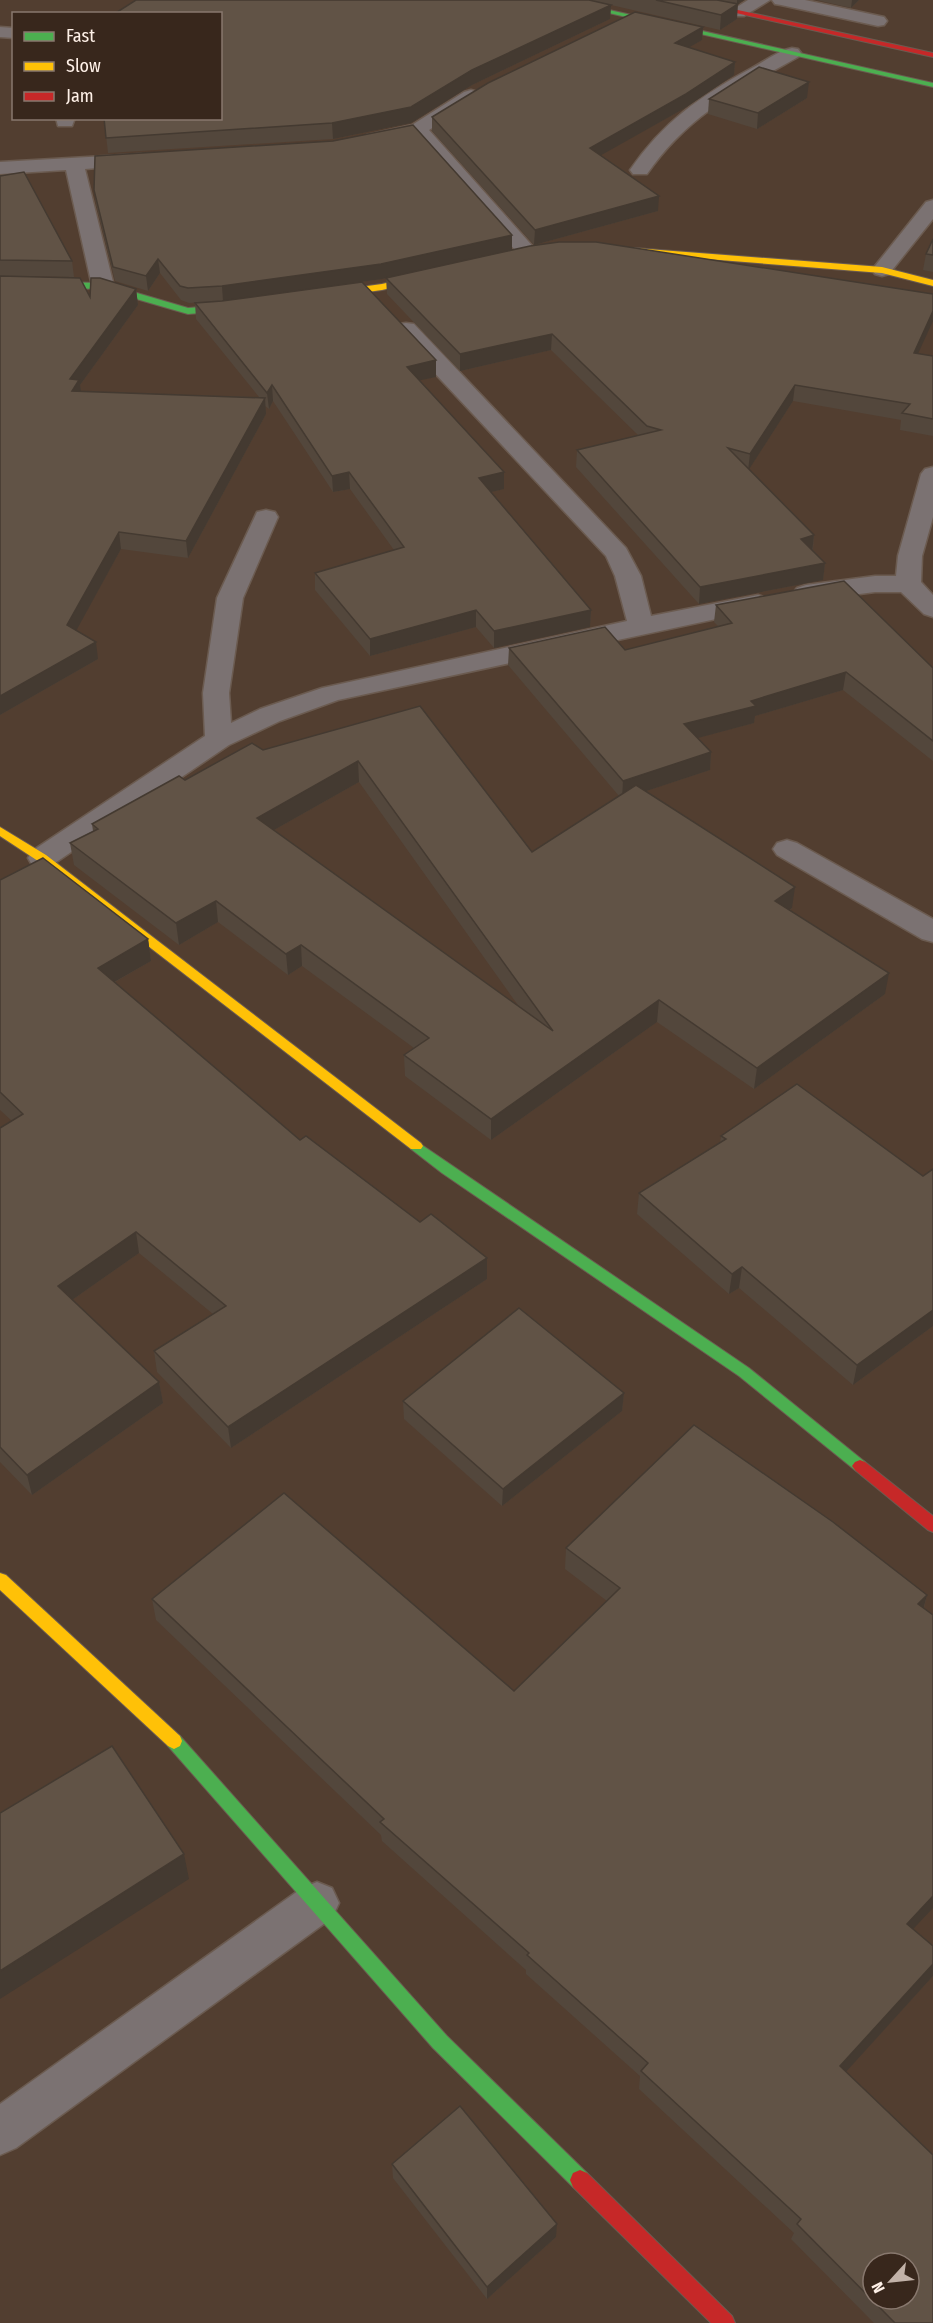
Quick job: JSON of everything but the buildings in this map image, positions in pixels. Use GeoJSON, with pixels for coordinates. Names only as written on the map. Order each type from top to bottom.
{"type":"FeatureCollection","features":[{"type":"Feature","properties":{"kind":"main road"},"geometry":{"type":"LineString","coordinates":[[556,0],[933,85]]}},
{"type":"Feature","properties":{"kind":"main road"},"geometry":{"type":"LineString","coordinates":[[682,0],[933,55]]}},
{"type":"Feature","properties":{"kind":"main road"},"geometry":{"type":"LineString","coordinates":[[617,250],[882,270],[933,283]]}},
{"type":"Feature","properties":{"kind":"main road"},"geometry":{"type":"LineString","coordinates":[[312,297],[368,289],[439,274]]}},
{"type":"Feature","properties":{"kind":"main road"},"geometry":{"type":"LineString","coordinates":[[0,284],[103,286],[188,311],[256,305]]}},
{"type":"Feature","properties":{"kind":"main road"},"geometry":{"type":"LineString","coordinates":[[0,831],[42,858],[447,1168],[744,1372],[933,1525]]}},
{"type":"Feature","properties":{"kind":"main road"},"geometry":{"type":"LineString","coordinates":[[0,1580],[179,1746],[440,2043],[725,2323]]}},
{"type":"Feature","properties":{"kind":"street"},"geometry":{"type":"LineString","coordinates":[[738,12],[761,0]]}},
{"type":"Feature","properties":{"kind":"street"},"geometry":{"type":"LineString","coordinates":[[781,0],[883,14],[862,39]]}},
{"type":"Feature","properties":{"kind":"street"},"geometry":{"type":"LineString","coordinates":[[601,32],[632,17]]}},
{"type":"Feature","properties":{"kind":"street"},"geometry":{"type":"LineString","coordinates":[[640,170],[664,137],[696,109],[792,53]]}},
{"type":"Feature","properties":{"kind":"street"},"geometry":{"type":"LineString","coordinates":[[356,142],[418,129],[490,86]]}},
{"type":"Feature","properties":{"kind":"street"},"geometry":{"type":"LineString","coordinates":[[418,129],[529,254]]}},
{"type":"Feature","properties":{"kind":"street"},"geometry":{"type":"LineString","coordinates":[[0,168],[164,159]]}},
{"type":"Feature","properties":{"kind":"street"},"geometry":{"type":"LineString","coordinates":[[74,164],[103,286]]}},
{"type":"Feature","properties":{"kind":"street"},"geometry":{"type":"LineString","coordinates":[[882,270],[933,206]]}},
{"type":"Feature","properties":{"kind":"street"},"geometry":{"type":"LineString","coordinates":[[368,289],[616,554],[628,576],[641,626]]}},
{"type":"Feature","properties":{"kind":"street"},"geometry":{"type":"LineString","coordinates":[[908,584],[910,556],[933,474]]}},
{"type":"Feature","properties":{"kind":"street"},"geometry":{"type":"LineString","coordinates":[[219,739],[216,693],[230,598],[266,517]]}},
{"type":"Feature","properties":{"kind":"street"},"geometry":{"type":"LineString","coordinates":[[42,858],[219,739],[270,715],[331,694],[641,626],[824,590],[875,584],[908,584],[933,609]]}},
{"type":"Feature","properties":{"kind":"street"},"geometry":{"type":"LineString","coordinates":[[787,849],[933,932]]}},
{"type":"Feature","properties":{"kind":"street"},"geometry":{"type":"LineString","coordinates":[[0,2133],[317,1903]]}},
{"type":"Feature","properties":{"kind":"traffic: fast"},"geometry":{"type":"LineString","coordinates":[[556,0],[933,85]]}},
{"type":"Feature","properties":{"kind":"traffic: fast"},"geometry":{"type":"LineString","coordinates":[[0,284],[103,286],[188,311],[240,307]]}},
{"type":"Feature","properties":{"kind":"traffic: fast"},"geometry":{"type":"LineString","coordinates":[[416,1146],[744,1372],[860,1466]]}},
{"type":"Feature","properties":{"kind":"traffic: fast"},"geometry":{"type":"LineString","coordinates":[[174,1741],[440,2042],[580,2180]]}},
{"type":"Feature","properties":{"kind":"traffic: slow"},"geometry":{"type":"LineString","coordinates":[[634,251],[882,270],[933,283]]}},
{"type":"Feature","properties":{"kind":"traffic: slow"},"geometry":{"type":"LineString","coordinates":[[324,295],[382,287],[429,276]]}},
{"type":"Feature","properties":{"kind":"traffic: slow"},"geometry":{"type":"LineString","coordinates":[[0,831],[42,858],[416,1146]]}},
{"type":"Feature","properties":{"kind":"traffic: slow"},"geometry":{"type":"LineString","coordinates":[[0,1580],[174,1741]]}},
{"type":"Feature","properties":{"kind":"traffic: jam"},"geometry":{"type":"LineString","coordinates":[[682,0],[933,55]]}},
{"type":"Feature","properties":{"kind":"traffic: jam"},"geometry":{"type":"LineString","coordinates":[[860,1466],[933,1525]]}},
{"type":"Feature","properties":{"kind":"traffic: jam"},"geometry":{"type":"LineString","coordinates":[[580,2180],[725,2323]]}}]}
